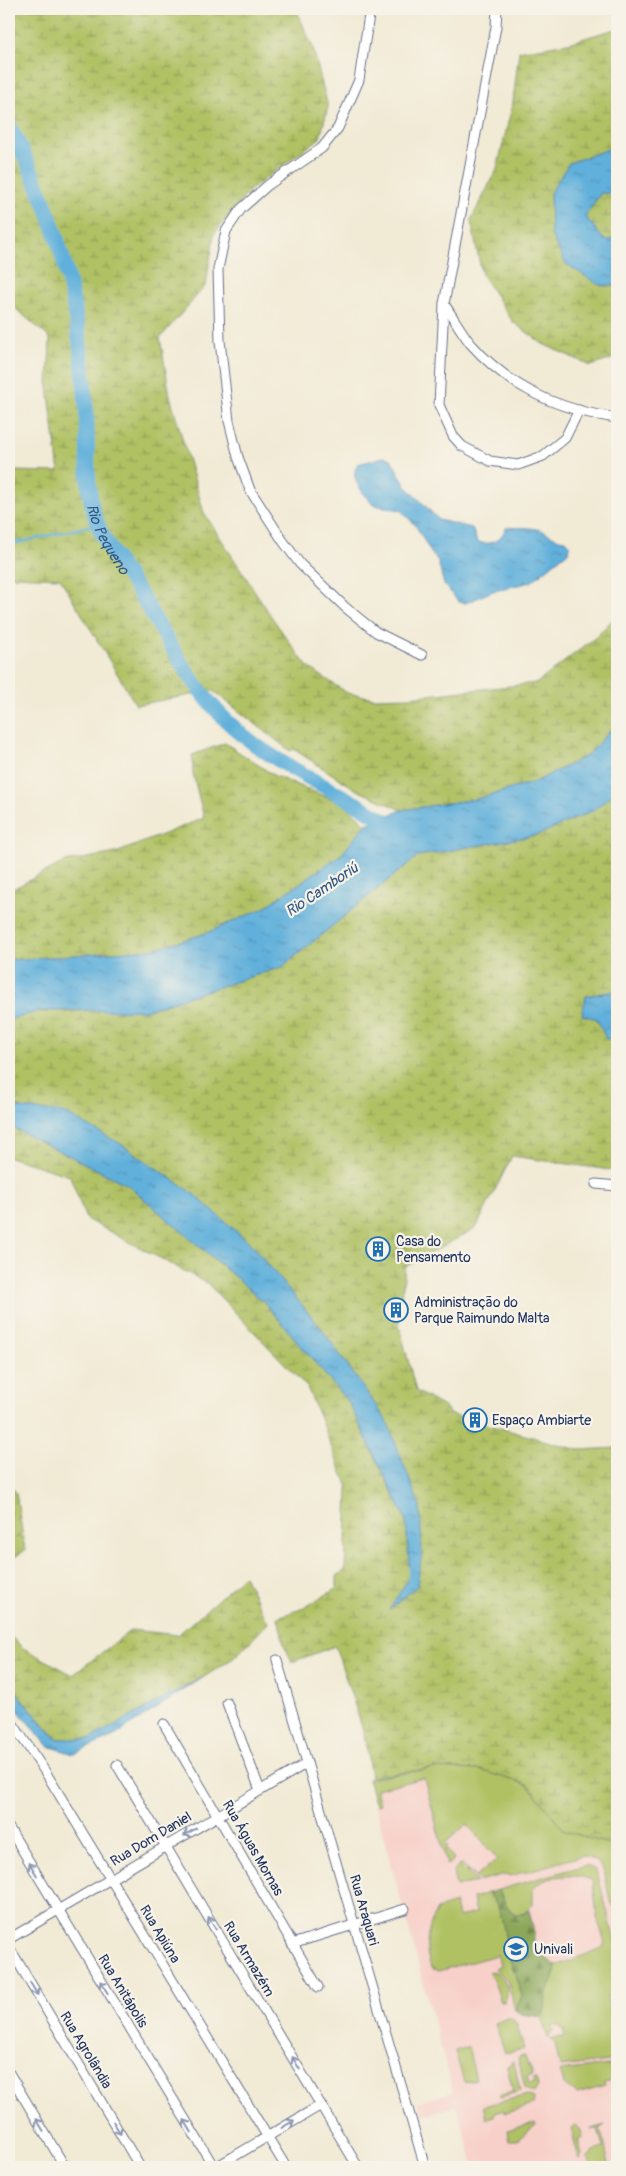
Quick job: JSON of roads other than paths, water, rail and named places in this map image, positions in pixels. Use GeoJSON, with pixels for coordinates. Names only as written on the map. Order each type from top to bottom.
{"type":"FeatureCollection","features":[{"type":"Feature","properties":{"kind":"street"},"geometry":{"type":"LineString","coordinates":[[370,9],[359,80],[338,128],[322,148],[268,185],[241,209],[226,231],[218,269],[220,341],[230,421],[238,457],[250,490],[300,564],[346,608],[376,632],[422,655]]}},
{"type":"Feature","properties":{"kind":"street"},"geometry":{"type":"LineString","coordinates":[[497,9],[496,27],[444,304],[440,405],[452,436],[462,446],[490,461],[518,464],[542,456],[565,438],[579,410]]}},
{"type":"Feature","properties":{"kind":"street"},"geometry":{"type":"LineString","coordinates":[[444,304],[470,342],[500,373],[533,394],[579,410],[617,418]]}},
{"type":"Feature","properties":{"kind":"street"},"geometry":{"type":"LineString","coordinates":[[596,1184],[617,1186]]}},
{"type":"Feature","properties":{"kind":"street","name":"Rua Araquari"},"geometry":{"type":"LineString","coordinates":[[277,1660],[425,2167]]}},
{"type":"Feature","properties":{"kind":"street"},"geometry":{"type":"LineString","coordinates":[[227,1703],[260,1790]]}},
{"type":"Feature","properties":{"kind":"street","name":"Rua Apiúna"},"geometry":{"type":"LineString","coordinates":[[9,1718],[46,1773],[286,2167]]}},
{"type":"Feature","properties":{"kind":"street","name":"Rua Águas Mornas"},"geometry":{"type":"LineString","coordinates":[[164,1724],[318,1987]]}},
{"type":"Feature","properties":{"kind":"street","name":"Rua Dom Daniel"},"geometry":{"type":"LineString","coordinates":[[9,1939],[307,1763]]}},
{"type":"Feature","properties":{"kind":"street","name":"Rua Armazém"},"geometry":{"type":"LineString","coordinates":[[117,1765],[358,2167]]}},
{"type":"Feature","properties":{"kind":"street","name":"Rua Anitápolis"},"geometry":{"type":"LineString","coordinates":[[9,1828],[215,2167]]}},
{"type":"Feature","properties":{"kind":"street"},"geometry":{"type":"LineString","coordinates":[[292,1944],[405,1909]]}},
{"type":"Feature","properties":{"kind":"street","name":"Rua Agrolândia"},"geometry":{"type":"LineString","coordinates":[[9,1947],[140,2167]]}},
{"type":"Feature","properties":{"kind":"street"},"geometry":{"type":"LineString","coordinates":[[9,2073],[65,2167]]}},
{"type":"Feature","properties":{"kind":"street"},"geometry":{"type":"LineString","coordinates":[[215,2167],[321,2105]]}},
{"type":"Feature","properties":{"kind":"water"},"geometry":{"type":"Polygon","coordinates":[[[617,146],[617,193],[601,193],[585,216],[604,240],[617,239],[617,286],[599,285],[566,264],[551,235],[550,193],[569,163],[617,146]]]}},
{"type":"Feature","properties":{"kind":"water"},"geometry":{"type":"Polygon","coordinates":[[[384,457],[391,459],[406,486],[439,520],[472,528],[477,542],[487,543],[495,541],[506,528],[530,528],[566,540],[570,545],[568,552],[531,582],[493,591],[466,603],[459,602],[444,585],[438,561],[431,553],[416,526],[401,510],[373,505],[358,486],[355,470],[358,464],[384,457]]]}},
{"type":"Feature","properties":{"kind":"water","name":"Rio Camboriú"},"geometry":{"type":"Polygon","coordinates":[[[617,723],[617,791],[592,811],[538,835],[418,856],[282,967],[146,1010],[40,1011],[9,1020],[9,960],[152,949],[204,934],[264,908],[342,854],[366,824],[402,810],[476,799],[535,782],[588,755],[617,723]]]}},
{"type":"Feature","properties":{"kind":"water"},"geometry":{"type":"Polygon","coordinates":[[[617,991],[617,1039],[606,1039],[597,1019],[582,1015],[586,996],[617,991]]]}},
{"type":"Feature","properties":{"kind":"water"},"geometry":{"type":"Polygon","coordinates":[[[9,1103],[20,1108],[64,1113],[121,1144],[190,1191],[251,1244],[321,1328],[387,1421],[420,1507],[422,1553],[417,1586],[389,1610],[410,1576],[406,1520],[349,1403],[264,1302],[128,1185],[9,1126],[9,1103]]]}},
{"type":"Feature","properties":{"kind":"water"},"geometry":{"type":"Polygon","coordinates":[[[204,1677],[116,1735],[74,1754],[48,1746],[9,1700],[9,1684],[56,1739],[89,1739],[204,1677]]]}},
{"type":"Feature","properties":{"kind":"waterway","name":"Rio Pequeno"},"geometry":{"type":"LineString","coordinates":[[9,125],[41,194],[64,261],[72,295],[83,367],[90,494],[95,518],[106,541],[187,671],[219,713],[236,729],[276,758],[384,820],[398,826]]}},
{"type":"Feature","properties":{"kind":"waterway"},"geometry":{"type":"LineString","coordinates":[[9,545],[98,524]]}},
{"type":"Feature","properties":{"kind":"waterway"},"geometry":{"type":"LineString","coordinates":[[408,1582],[410,1567]]}},
{"type":"Feature","properties":{"kind":"place","name":"Casa do Pensamento"},"geometry":{"type":"Point","coordinates":[378,1249]}},
{"type":"Feature","properties":{"kind":"place","name":"Administração do Parque Raimundo Malta"},"geometry":{"type":"Point","coordinates":[396,1310]}},
{"type":"Feature","properties":{"kind":"place","name":"Espaço Ambiarte"},"geometry":{"type":"Point","coordinates":[475,1420]}},
{"type":"Feature","properties":{"kind":"place","name":"Univali"},"geometry":{"type":"Point","coordinates":[516,1949]}}]}
